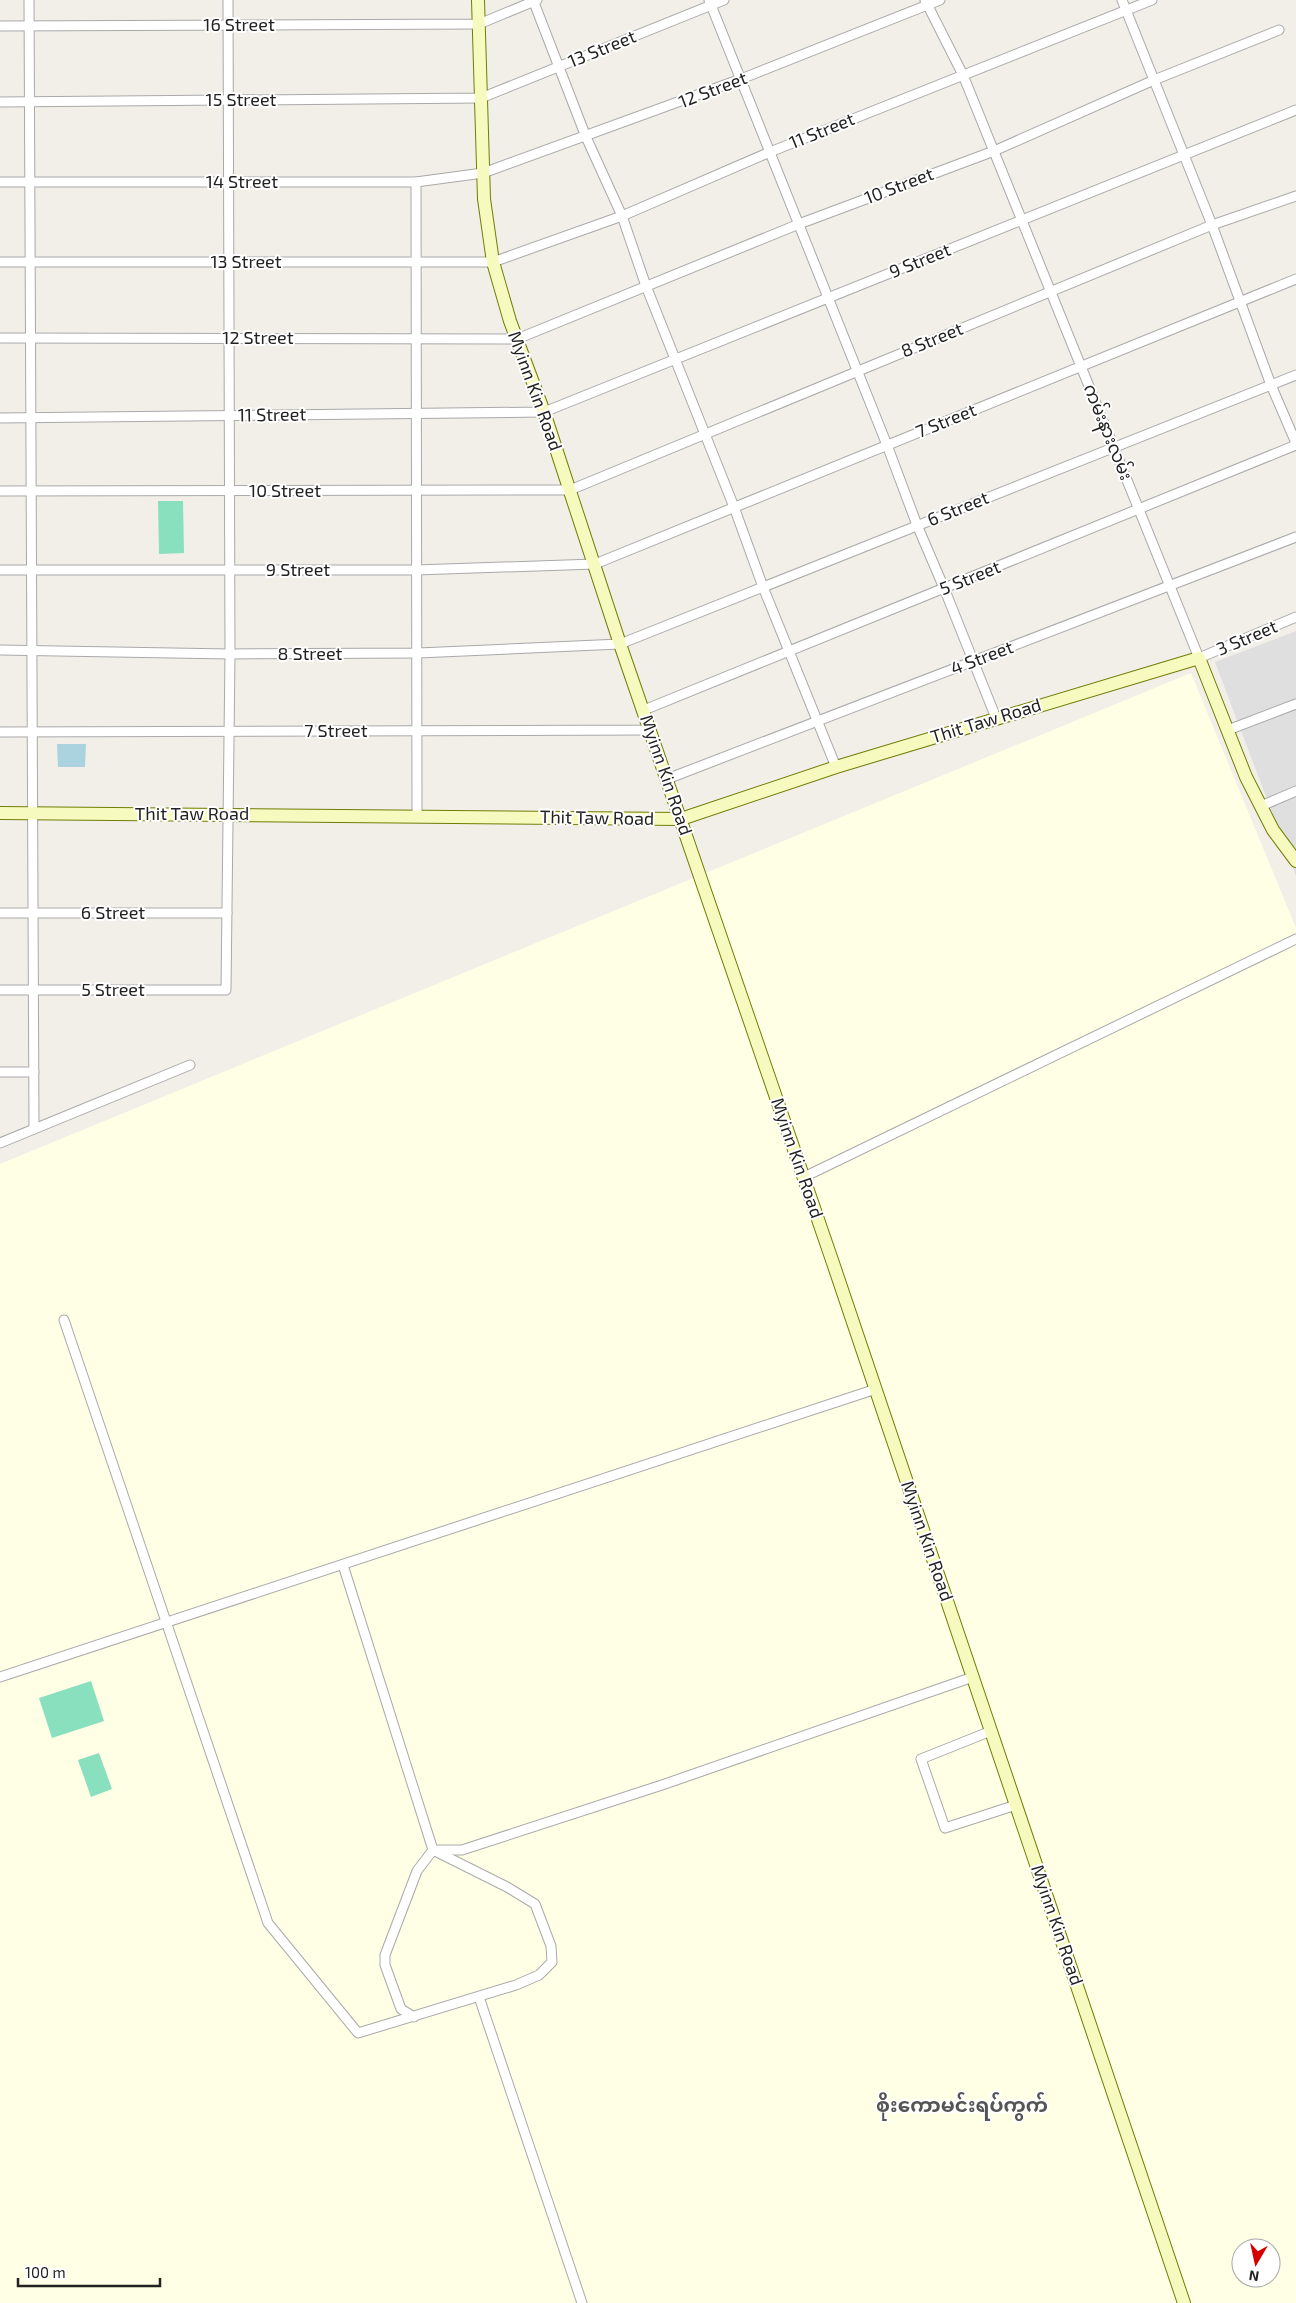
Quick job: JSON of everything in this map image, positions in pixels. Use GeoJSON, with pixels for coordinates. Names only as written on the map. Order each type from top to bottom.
{"type":"FeatureCollection","features":[{"type":"Feature","properties":{"kind":"street"},"geometry":{"type":"LineString","coordinates":[[29,0],[34,1129]]}},
{"type":"Feature","properties":{"kind":"street"},"geometry":{"type":"LineString","coordinates":[[226,913],[230,654],[228,570],[228,0]]}},
{"type":"Feature","properties":{"kind":"street","name":"Myinn Kin Road"},"geometry":{"type":"LineString","coordinates":[[478,0],[484,199],[493,262],[517,339],[544,412],[620,644],[644,710]]}},
{"type":"Feature","properties":{"kind":"street"},"geometry":{"type":"LineString","coordinates":[[479,24],[534,0],[586,137],[622,216],[646,286],[734,507],[763,587],[836,767]]}},
{"type":"Feature","properties":{"kind":"street","name":"13 Street"},"geometry":{"type":"LineString","coordinates":[[481,98],[560,67],[710,2],[724,0]]}},
{"type":"Feature","properties":{"kind":"street","name":"12 Street"},"geometry":{"type":"LineString","coordinates":[[483,173],[741,80],[926,3],[940,0]]}},
{"type":"Feature","properties":{"kind":"street"},"geometry":{"type":"LineString","coordinates":[[1122,0],[1212,224],[1271,385],[1296,444]]}},
{"type":"Feature","properties":{"kind":"street","name":"11 Street"},"geometry":{"type":"LineString","coordinates":[[493,262],[622,216],[770,152],[1152,0]]}},
{"type":"Feature","properties":{"kind":"street"},"geometry":{"type":"LineString","coordinates":[[710,2],[858,371],[916,526],[944,588],[996,718]]}},
{"type":"Feature","properties":{"kind":"street","name":"ကမ်းနားလမ်း"},"geometry":{"type":"LineString","coordinates":[[926,3],[963,75],[1082,366],[1112,448],[1140,509],[1246,776],[1273,830],[1296,861]]}},
{"type":"Feature","properties":{"kind":"street","name":"16 Street"},"geometry":{"type":"LineString","coordinates":[[0,26],[479,24]]}},
{"type":"Feature","properties":{"kind":"street","name":"10 Street"},"geometry":{"type":"LineString","coordinates":[[517,339],[799,224],[994,151],[1154,80],[1279,30]]}},
{"type":"Feature","properties":{"kind":"street","name":"15 Street"},"geometry":{"type":"LineString","coordinates":[[0,102],[481,98]]}},
{"type":"Feature","properties":{"kind":"street","name":"9 Street"},"geometry":{"type":"LineString","coordinates":[[544,412],[1296,110]]}},
{"type":"Feature","properties":{"kind":"street","name":"14 Street"},"geometry":{"type":"LineString","coordinates":[[0,182],[416,182],[483,173]]}},
{"type":"Feature","properties":{"kind":"street"},"geometry":{"type":"LineString","coordinates":[[416,182],[417,816]]}},
{"type":"Feature","properties":{"kind":"street","name":"8 Street"},"geometry":{"type":"LineString","coordinates":[[570,490],[1212,224],[1296,196]]}},
{"type":"Feature","properties":{"kind":"street","name":"13 Street"},"geometry":{"type":"LineString","coordinates":[[0,262],[493,262]]}},
{"type":"Feature","properties":{"kind":"street","name":"7 Street"},"geometry":{"type":"LineString","coordinates":[[595,564],[1296,279]]}},
{"type":"Feature","properties":{"kind":"street","name":"12 Street"},"geometry":{"type":"LineString","coordinates":[[0,338],[517,339]]}},
{"type":"Feature","properties":{"kind":"street","name":"6 Street"},"geometry":{"type":"LineString","coordinates":[[620,644],[1296,374]]}},
{"type":"Feature","properties":{"kind":"street","name":"11 Street"},"geometry":{"type":"LineString","coordinates":[[0,418],[544,412]]}},
{"type":"Feature","properties":{"kind":"street","name":"5 Street"},"geometry":{"type":"LineString","coordinates":[[644,710],[1296,444]]}},
{"type":"Feature","properties":{"kind":"street","name":"10 Street"},"geometry":{"type":"LineString","coordinates":[[0,491],[570,490]]}},
{"type":"Feature","properties":{"kind":"street","name":"4 Street"},"geometry":{"type":"LineString","coordinates":[[667,779],[1296,537]]}},
{"type":"Feature","properties":{"kind":"street","name":"9 Street"},"geometry":{"type":"LineString","coordinates":[[0,570],[416,570],[595,564]]}},
{"type":"Feature","properties":{"kind":"street","name":"3 Street"},"geometry":{"type":"LineString","coordinates":[[1199,658],[1296,617]]}},
{"type":"Feature","properties":{"kind":"street","name":"8 Street"},"geometry":{"type":"LineString","coordinates":[[0,650],[230,654],[418,653],[620,644]]}},
{"type":"Feature","properties":{"kind":"street","name":"Thit Taw Road"},"geometry":{"type":"LineString","coordinates":[[0,813],[681,819],[836,767],[1199,658]]}},
{"type":"Feature","properties":{"kind":"street"},"geometry":{"type":"LineString","coordinates":[[1228,730],[1296,704]]}},
{"type":"Feature","properties":{"kind":"street"},"geometry":{"type":"LineString","coordinates":[[644,710],[651,730]]}},
{"type":"Feature","properties":{"kind":"street","name":"Myinn Kin Road"},"geometry":{"type":"LineString","coordinates":[[651,730],[876,1389],[1184,2303]]}},
{"type":"Feature","properties":{"kind":"street","name":"7 Street"},"geometry":{"type":"LineString","coordinates":[[0,732],[651,730]]}},
{"type":"Feature","properties":{"kind":"street"},"geometry":{"type":"LineString","coordinates":[[1261,806],[1296,791]]}},
{"type":"Feature","properties":{"kind":"street","name":"6 Street"},"geometry":{"type":"LineString","coordinates":[[0,912],[226,913]]}},
{"type":"Feature","properties":{"kind":"street","name":"5 Street"},"geometry":{"type":"LineString","coordinates":[[0,990],[226,990],[226,913]]}},
{"type":"Feature","properties":{"kind":"street"},"geometry":{"type":"LineString","coordinates":[[804,1177],[1296,939]]}},
{"type":"Feature","properties":{"kind":"street"},"geometry":{"type":"LineString","coordinates":[[0,1143],[190,1065]]}},
{"type":"Feature","properties":{"kind":"street"},"geometry":{"type":"LineString","coordinates":[[0,1072],[34,1072]]}},
{"type":"Feature","properties":{"kind":"street"},"geometry":{"type":"LineString","coordinates":[[64,1320],[268,1923],[358,2033],[479,1997],[539,1975],[552,1962],[551,1946],[545,1926],[535,1904],[507,1887],[433,1850],[343,1565]]}},
{"type":"Feature","properties":{"kind":"street"},"geometry":{"type":"LineString","coordinates":[[0,1677],[876,1389]]}},
{"type":"Feature","properties":{"kind":"street"},"geometry":{"type":"LineString","coordinates":[[433,1850],[462,1850],[472,1847],[662,1786],[973,1677]]}},
{"type":"Feature","properties":{"kind":"street"},"geometry":{"type":"LineString","coordinates":[[991,1731],[921,1758],[945,1828],[1016,1805]]}},
{"type":"Feature","properties":{"kind":"street"},"geometry":{"type":"LineString","coordinates":[[414,2017],[401,2009],[385,1965],[386,1956],[417,1871],[433,1850]]}},
{"type":"Feature","properties":{"kind":"street"},"geometry":{"type":"LineString","coordinates":[[479,1997],[582,2303]]}},
{"type":"Feature","properties":{"kind":"shaded area"},"geometry":{"type":"Polygon","coordinates":[[[1296,631],[1296,876],[1215,662],[1296,631]]]}},
{"type":"Feature","properties":{"kind":"shaded area"},"geometry":{"type":"Polygon","coordinates":[[[1191,673],[1296,928],[1296,2303],[0,2303],[0,1164],[1191,673]]]}},
{"type":"Feature","properties":{"kind":"green space"},"geometry":{"type":"Polygon","coordinates":[[[158,501],[183,501],[184,553],[159,554],[158,501]]]}},
{"type":"Feature","properties":{"kind":"green space"},"geometry":{"type":"Polygon","coordinates":[[[91,1681],[104,1721],[52,1738],[39,1698],[91,1681]]]}},
{"type":"Feature","properties":{"kind":"green space"},"geometry":{"type":"Polygon","coordinates":[[[99,1753],[112,1789],[91,1797],[78,1760],[99,1753]]]}},
{"type":"Feature","properties":{"kind":"water"},"geometry":{"type":"Polygon","coordinates":[[[57,744],[86,744],[85,767],[58,767],[57,744]]]}},
{"type":"Feature","properties":{"kind":"district","name":"စိုးကောမင်းရပ်ကွက်"},"geometry":{"type":"Point","coordinates":[962,2105]}}]}
